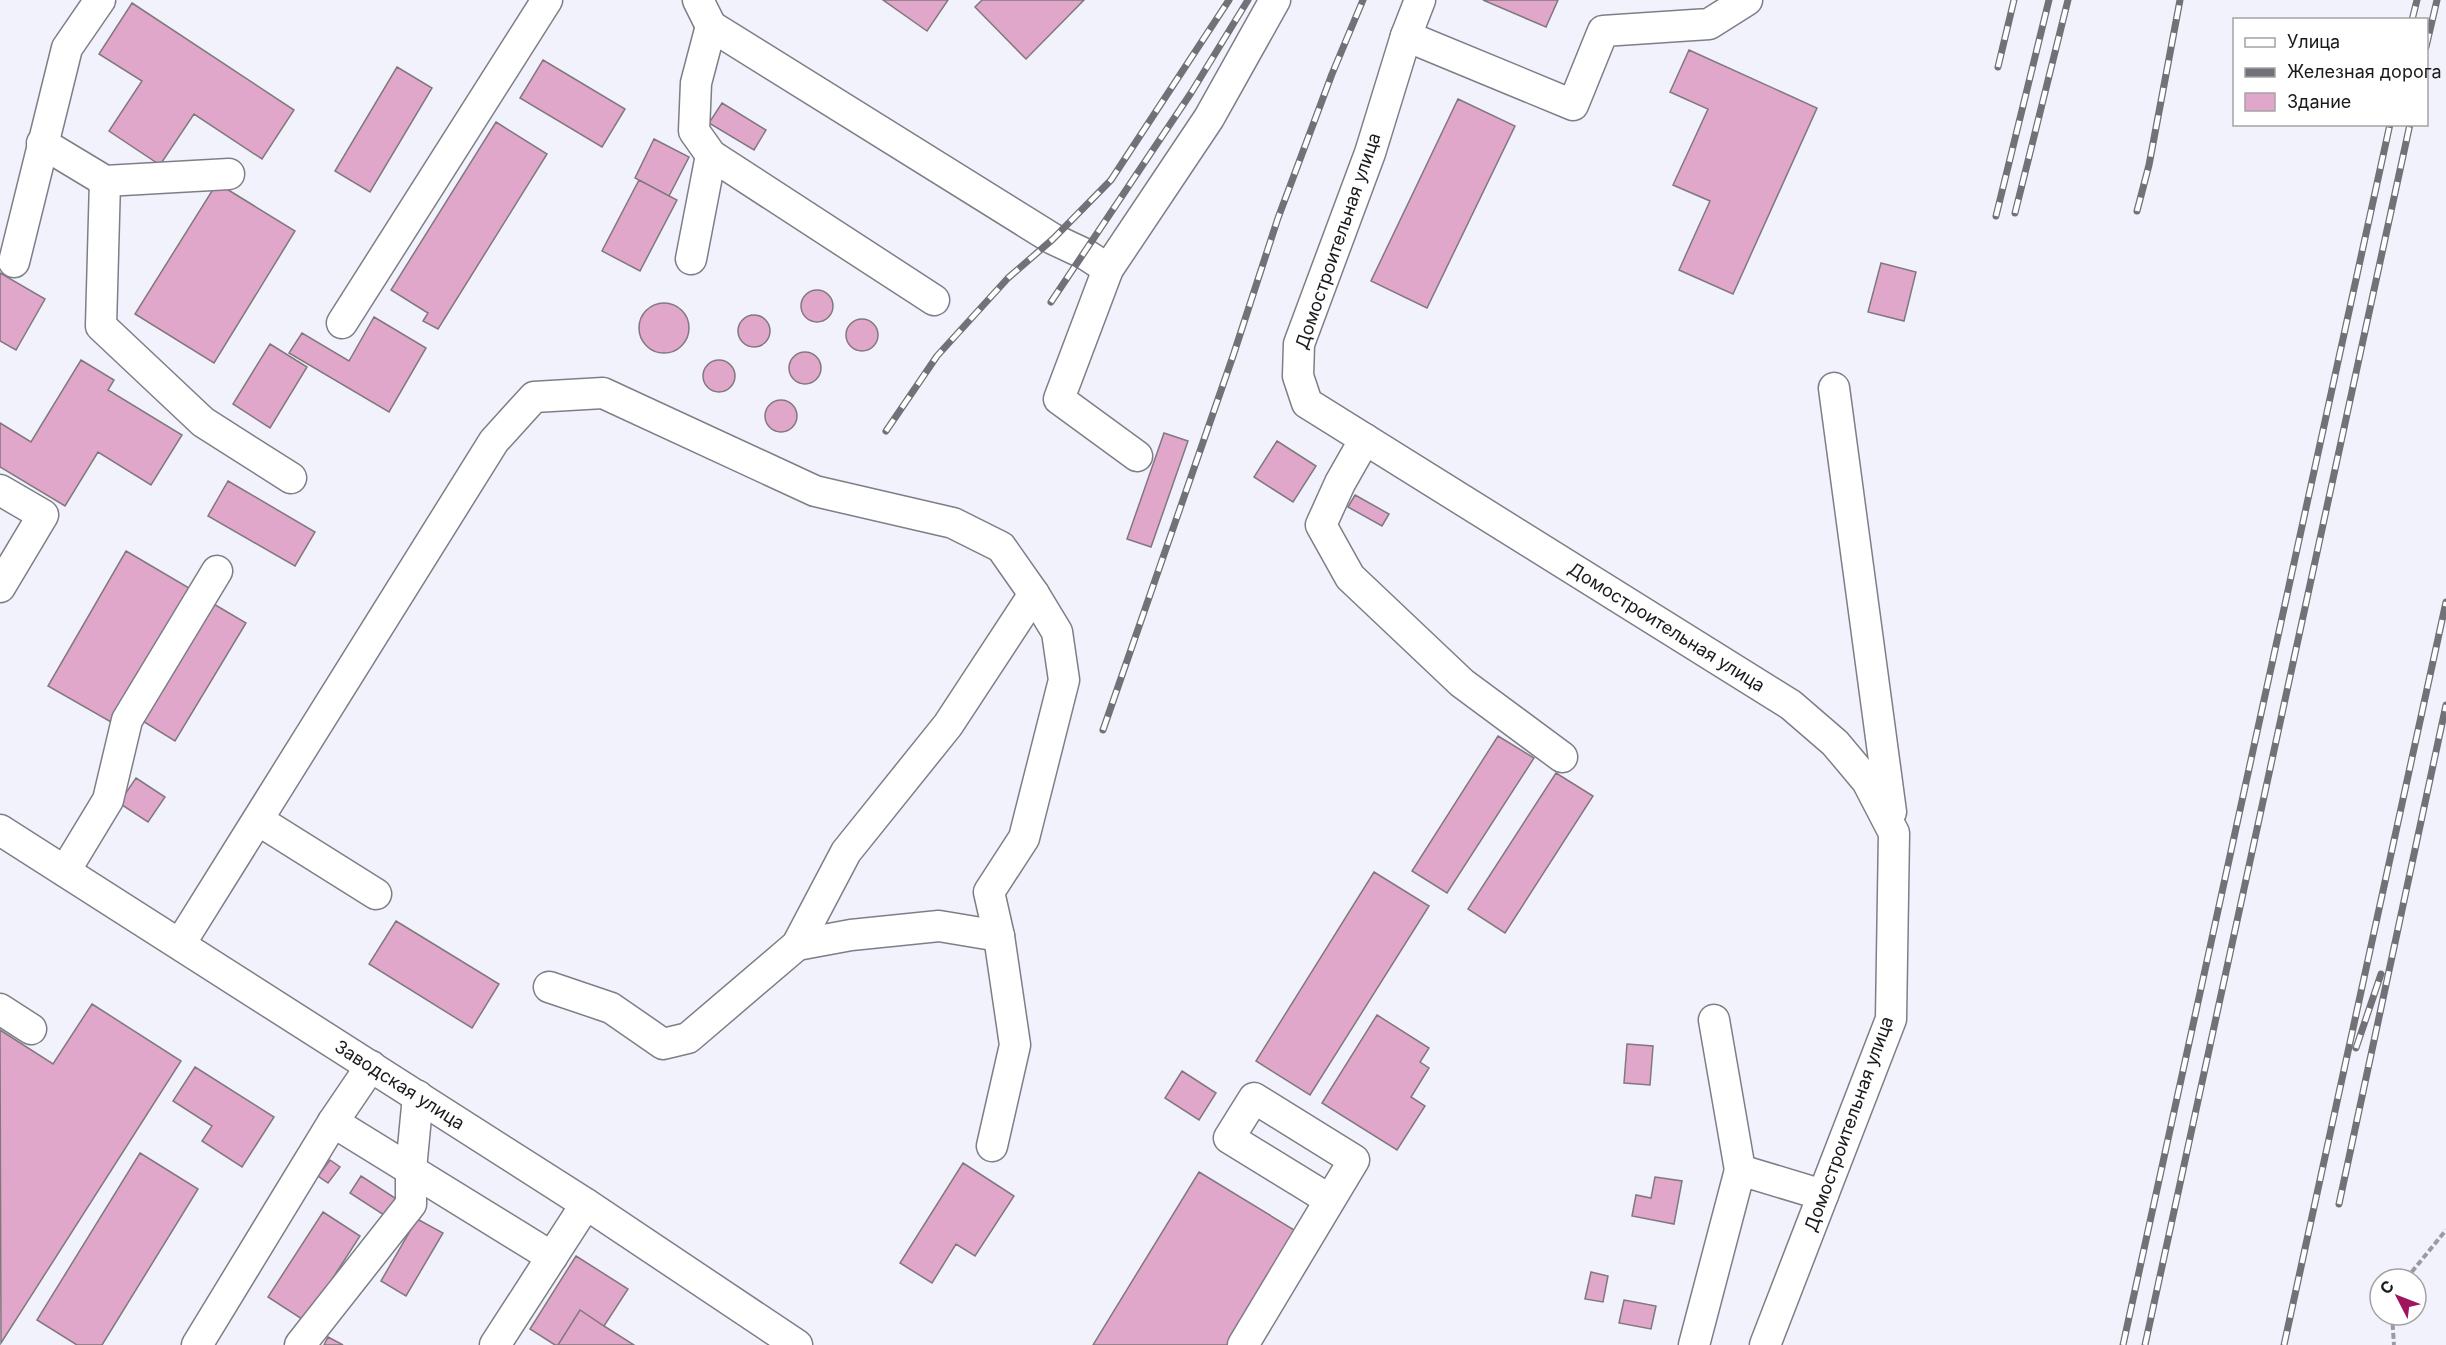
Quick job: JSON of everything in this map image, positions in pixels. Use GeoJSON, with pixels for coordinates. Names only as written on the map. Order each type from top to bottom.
{"type":"FeatureCollection","features":[{"type":"Feature","properties":{"kind":"street"},"geometry":{"type":"LineString","coordinates":[[14,262],[67,48],[100,0]]}},
{"type":"Feature","properties":{"kind":"street"},"geometry":{"type":"LineString","coordinates":[[342,323],[547,0]]}},
{"type":"Feature","properties":{"kind":"street"},"geometry":{"type":"LineString","coordinates":[[698,0],[711,27],[1053,239],[1085,254],[1108,269]]}},
{"type":"Feature","properties":{"kind":"street"},"geometry":{"type":"LineString","coordinates":[[1137,456],[1059,399],[1108,269],[1209,118],[1275,0]]}},
{"type":"Feature","properties":{"kind":"street","name":"Домостроительная улица"},"geometry":{"type":"LineString","coordinates":[[1420,0],[1406,36],[1370,153],[1299,344],[1298,376],[1307,403],[1791,705],[1835,743],[1867,781],[1894,833],[1891,1019],[1765,1345]]}},
{"type":"Feature","properties":{"kind":"street"},"geometry":{"type":"LineString","coordinates":[[1406,36],[1573,105],[1603,31],[1709,24],[1747,0]]}},
{"type":"Feature","properties":{"kind":"street"},"geometry":{"type":"LineString","coordinates":[[711,27],[696,83],[694,131],[711,156],[934,300]]}},
{"type":"Feature","properties":{"kind":"street"},"geometry":{"type":"LineString","coordinates":[[42,143],[105,181],[229,174]]}},
{"type":"Feature","properties":{"kind":"street"},"geometry":{"type":"LineString","coordinates":[[691,259],[711,156]]}},
{"type":"Feature","properties":{"kind":"street"},"geometry":{"type":"LineString","coordinates":[[105,181],[100,326],[203,422],[291,478]]}},
{"type":"Feature","properties":{"kind":"street"},"geometry":{"type":"LineString","coordinates":[[1834,388],[1894,833]]}},
{"type":"Feature","properties":{"kind":"street"},"geometry":{"type":"LineString","coordinates":[[180,944],[494,441],[534,398],[603,393],[815,491],[953,523],[1001,547],[1057,632],[1064,680],[1024,838],[989,892],[999,936],[1015,1044],[992,1146]]}},
{"type":"Feature","properties":{"kind":"street"},"geometry":{"type":"LineString","coordinates":[[1365,439],[1340,483],[1321,525],[1350,577],[1462,683],[1562,757]]}},
{"type":"Feature","properties":{"kind":"street"},"geometry":{"type":"LineString","coordinates":[[0,490],[43,515],[0,587]]}},
{"type":"Feature","properties":{"kind":"street"},"geometry":{"type":"LineString","coordinates":[[64,871],[108,800],[127,720],[217,571]]}},
{"type":"Feature","properties":{"kind":"street"},"geometry":{"type":"LineString","coordinates":[[549,987],[611,1008],[663,1044],[688,1038],[797,945],[846,852],[948,725],[1034,594]]}},
{"type":"Feature","properties":{"kind":"street"},"geometry":{"type":"LineString","coordinates":[[258,820],[376,894]]}},
{"type":"Feature","properties":{"kind":"street","name":"Заводская улица"},"geometry":{"type":"LineString","coordinates":[[0,830],[586,1204],[789,1343]]}},
{"type":"Feature","properties":{"kind":"street"},"geometry":{"type":"LineString","coordinates":[[797,945],[851,935],[939,926],[999,936]]}},
{"type":"Feature","properties":{"kind":"street"},"geometry":{"type":"LineString","coordinates":[[0,1009],[31,1029]]}},
{"type":"Feature","properties":{"kind":"street"},"geometry":{"type":"LineString","coordinates":[[1694,1345],[1740,1170],[1714,1020]]}},
{"type":"Feature","properties":{"kind":"street"},"geometry":{"type":"LineString","coordinates":[[197,1345],[333,1122],[371,1066]]}},
{"type":"Feature","properties":{"kind":"street"},"geometry":{"type":"LineString","coordinates":[[300,1345],[411,1204],[411,1169],[418,1096]]}},
{"type":"Feature","properties":{"kind":"street"},"geometry":{"type":"LineString","coordinates":[[333,1122],[552,1257]]}},
{"type":"Feature","properties":{"kind":"street"},"geometry":{"type":"LineString","coordinates":[[1740,1170],[1823,1195]]}},
{"type":"Feature","properties":{"kind":"street"},"geometry":{"type":"LineString","coordinates":[[1243,1345],[1330,1200]]}},
{"type":"Feature","properties":{"kind":"street"},"geometry":{"type":"LineString","coordinates":[[495,1345],[586,1204]]}},
{"type":"Feature","properties":{"kind":"path"},"geometry":{"type":"LineString","coordinates":[[2416,1267],[2446,1230]]}},
{"type":"Feature","properties":{"kind":"path"},"geometry":{"type":"LineString","coordinates":[[2393,1327],[2394,1345]]}},
{"type":"Feature","properties":{"kind":"building"},"geometry":{"type":"Polygon","coordinates":[[[883,0],[948,0],[927,31],[883,0]]]}},
{"type":"Feature","properties":{"kind":"building"},"geometry":{"type":"Polygon","coordinates":[[[982,0],[1084,0],[1026,59],[975,7],[982,0]]]}},
{"type":"Feature","properties":{"kind":"building"},"geometry":{"type":"Polygon","coordinates":[[[1483,0],[1558,0],[1546,27],[1483,0]]]}},
{"type":"Feature","properties":{"kind":"building"},"geometry":{"type":"Polygon","coordinates":[[[132,3],[294,110],[262,159],[194,114],[160,165],[109,131],[142,81],[99,54],[132,3]]]}},
{"type":"Feature","properties":{"kind":"building"},"geometry":{"type":"Polygon","coordinates":[[[1689,50],[1817,108],[1733,294],[1679,270],[1710,201],[1673,185],[1708,109],[1670,92],[1689,50]]]}},
{"type":"Feature","properties":{"kind":"building"},"geometry":{"type":"Polygon","coordinates":[[[543,60],[625,109],[602,147],[520,98],[543,60]]]}},
{"type":"Feature","properties":{"kind":"building"},"geometry":{"type":"Polygon","coordinates":[[[397,67],[432,88],[370,192],[335,171],[397,67]]]}},
{"type":"Feature","properties":{"kind":"building"},"geometry":{"type":"Polygon","coordinates":[[[1458,99],[1515,126],[1427,308],[1371,281],[1458,99]]]}},
{"type":"Feature","properties":{"kind":"building"},"geometry":{"type":"Polygon","coordinates":[[[722,103],[766,130],[754,150],[709,123],[722,103]]]}},
{"type":"Feature","properties":{"kind":"building"},"geometry":{"type":"Polygon","coordinates":[[[496,122],[547,154],[438,329],[423,321],[428,313],[391,290],[496,122]]]}},
{"type":"Feature","properties":{"kind":"building"},"geometry":{"type":"Polygon","coordinates":[[[654,139],[689,157],[669,196],[635,178],[654,139]]]}},
{"type":"Feature","properties":{"kind":"building"},"geometry":{"type":"Polygon","coordinates":[[[639,180],[677,200],[640,271],[602,251],[639,180]]]}},
{"type":"Feature","properties":{"kind":"building"},"geometry":{"type":"Polygon","coordinates":[[[217,183],[295,231],[214,363],[135,314],[217,183]]]}},
{"type":"Feature","properties":{"kind":"building"},"geometry":{"type":"Polygon","coordinates":[[[1881,263],[1916,272],[1904,321],[1868,312],[1881,263]]]}},
{"type":"Feature","properties":{"kind":"building"},"geometry":{"type":"Polygon","coordinates":[[[0,273],[45,299],[16,350],[0,341],[0,273]]]}},
{"type":"Feature","properties":{"kind":"building"},"geometry":{"type":"Polygon","coordinates":[[[817,290],[829,294],[833,306],[829,318],[817,322],[805,318],[801,306],[805,294],[817,290]]]}},
{"type":"Feature","properties":{"kind":"building"},"geometry":{"type":"Polygon","coordinates":[[[659,303],[669,303],[682,310],[689,323],[689,333],[682,346],[669,353],[659,353],[650,349],[643,342],[639,333],[639,323],[643,314],[650,307],[659,303]]]}},
{"type":"Feature","properties":{"kind":"building"},"geometry":{"type":"Polygon","coordinates":[[[754,315],[766,319],[770,331],[766,343],[754,347],[742,343],[738,331],[742,319],[754,315]]]}},
{"type":"Feature","properties":{"kind":"building"},"geometry":{"type":"Polygon","coordinates":[[[374,317],[426,348],[389,412],[289,353],[302,333],[349,361],[374,317]]]}},
{"type":"Feature","properties":{"kind":"building"},"geometry":{"type":"Polygon","coordinates":[[[862,319],[874,323],[878,335],[874,347],[862,351],[850,347],[846,335],[850,323],[862,319]]]}},
{"type":"Feature","properties":{"kind":"building"},"geometry":{"type":"Polygon","coordinates":[[[270,344],[307,367],[270,428],[233,404],[270,344]]]}},
{"type":"Feature","properties":{"kind":"building"},"geometry":{"type":"Polygon","coordinates":[[[805,352],[817,356],[821,368],[817,380],[805,384],[793,380],[789,368],[793,356],[805,352]]]}},
{"type":"Feature","properties":{"kind":"building"},"geometry":{"type":"Polygon","coordinates":[[[81,360],[114,380],[108,390],[182,435],[151,485],[98,452],[65,506],[0,467],[0,423],[31,442],[81,360]]]}},
{"type":"Feature","properties":{"kind":"building"},"geometry":{"type":"Polygon","coordinates":[[[719,360],[731,364],[735,376],[731,388],[719,392],[707,388],[703,376],[707,364],[719,360]]]}},
{"type":"Feature","properties":{"kind":"building"},"geometry":{"type":"Polygon","coordinates":[[[781,400],[793,404],[797,416],[793,428],[781,432],[769,428],[765,416],[769,404],[781,400]]]}},
{"type":"Feature","properties":{"kind":"building"},"geometry":{"type":"Polygon","coordinates":[[[1164,433],[1188,441],[1151,547],[1127,539],[1164,433]]]}},
{"type":"Feature","properties":{"kind":"building"},"geometry":{"type":"Polygon","coordinates":[[[1277,441],[1316,466],[1293,502],[1254,477],[1277,441]]]}},
{"type":"Feature","properties":{"kind":"building"},"geometry":{"type":"Polygon","coordinates":[[[228,481],[315,532],[295,566],[208,516],[228,481]]]}},
{"type":"Feature","properties":{"kind":"building"},"geometry":{"type":"Polygon","coordinates":[[[1355,495],[1389,514],[1382,526],[1348,507],[1355,495]]]}},
{"type":"Feature","properties":{"kind":"building"},"geometry":{"type":"Polygon","coordinates":[[[126,551],[189,588],[111,722],[48,686],[126,551]]]}},
{"type":"Feature","properties":{"kind":"building"},"geometry":{"type":"Polygon","coordinates":[[[212,603],[246,623],[175,741],[141,720],[212,603]]]}},
{"type":"Feature","properties":{"kind":"building"},"geometry":{"type":"Polygon","coordinates":[[[1498,736],[1534,758],[1447,893],[1412,871],[1498,736]]]}},
{"type":"Feature","properties":{"kind":"building"},"geometry":{"type":"Polygon","coordinates":[[[1556,773],[1593,796],[1505,933],[1468,909],[1556,773]]]}},
{"type":"Feature","properties":{"kind":"building"},"geometry":{"type":"Polygon","coordinates":[[[136,778],[165,797],[148,822],[119,803],[136,778]]]}},
{"type":"Feature","properties":{"kind":"building"},"geometry":{"type":"Polygon","coordinates":[[[1374,872],[1429,906],[1310,1095],[1256,1061],[1374,872]]]}},
{"type":"Feature","properties":{"kind":"building"},"geometry":{"type":"Polygon","coordinates":[[[396,921],[499,984],[472,1028],[369,964],[396,921]]]}},
{"type":"Feature","properties":{"kind":"building"},"geometry":{"type":"Polygon","coordinates":[[[92,1004],[181,1061],[1,1343],[0,1030],[53,1064],[92,1004]]]}},
{"type":"Feature","properties":{"kind":"building"},"geometry":{"type":"Polygon","coordinates":[[[1377,1015],[1429,1048],[1420,1062],[1429,1068],[1411,1097],[1425,1106],[1397,1150],[1322,1103],[1377,1015]]]}},
{"type":"Feature","properties":{"kind":"building"},"geometry":{"type":"Polygon","coordinates":[[[1627,1044],[1653,1046],[1650,1085],[1624,1083],[1627,1044]]]}},
{"type":"Feature","properties":{"kind":"building"},"geometry":{"type":"Polygon","coordinates":[[[195,1067],[274,1117],[242,1167],[202,1141],[212,1126],[173,1101],[195,1067]]]}},
{"type":"Feature","properties":{"kind":"building"},"geometry":{"type":"Polygon","coordinates":[[[1182,1071],[1216,1093],[1199,1120],[1165,1098],[1182,1071]]]}},
{"type":"Feature","properties":{"kind":"building"},"geometry":{"type":"Polygon","coordinates":[[[140,1153],[198,1189],[102,1345],[77,1345],[37,1320],[140,1153]]]}},
{"type":"Feature","properties":{"kind":"building"},"geometry":{"type":"Polygon","coordinates":[[[330,1160],[340,1167],[328,1183],[318,1176],[330,1160]]]}},
{"type":"Feature","properties":{"kind":"building"},"geometry":{"type":"Polygon","coordinates":[[[963,1163],[1014,1196],[975,1256],[956,1244],[932,1283],[900,1263],[963,1163]]]}},
{"type":"Feature","properties":{"kind":"building"},"geometry":{"type":"Polygon","coordinates":[[[1199,1172],[1304,1236],[1237,1345],[1093,1345],[1199,1172]]]}},
{"type":"Feature","properties":{"kind":"building"},"geometry":{"type":"Polygon","coordinates":[[[361,1176],[398,1200],[387,1217],[350,1193],[361,1176]]]}},
{"type":"Feature","properties":{"kind":"building"},"geometry":{"type":"Polygon","coordinates":[[[1655,1177],[1682,1181],[1674,1224],[1632,1216],[1636,1195],[1651,1198],[1655,1177]]]}},
{"type":"Feature","properties":{"kind":"building"},"geometry":{"type":"Polygon","coordinates":[[[323,1212],[360,1236],[305,1321],[268,1297],[323,1212]]]}},
{"type":"Feature","properties":{"kind":"building"},"geometry":{"type":"Polygon","coordinates":[[[417,1219],[443,1233],[406,1296],[381,1281],[417,1219]]]}},
{"type":"Feature","properties":{"kind":"building"},"geometry":{"type":"Polygon","coordinates":[[[576,1256],[628,1289],[604,1326],[580,1310],[558,1345],[555,1345],[530,1329],[576,1256]]]}},
{"type":"Feature","properties":{"kind":"building"},"geometry":{"type":"Polygon","coordinates":[[[1591,1272],[1608,1276],[1603,1302],[1585,1299],[1591,1272]]]}},
{"type":"Feature","properties":{"kind":"building"},"geometry":{"type":"Polygon","coordinates":[[[1624,1300],[1656,1306],[1651,1329],[1619,1323],[1624,1300]]]}},
{"type":"Feature","properties":{"kind":"building"},"geometry":{"type":"Polygon","coordinates":[[[580,1310],[604,1326],[634,1345],[558,1345],[580,1310]]]}},
{"type":"Feature","properties":{"kind":"building"},"geometry":{"type":"Polygon","coordinates":[[[328,1337],[343,1345],[324,1345],[328,1337]]]}},
{"type":"Feature","properties":{"kind":"railway"},"geometry":{"type":"LineString","coordinates":[[886,431],[937,356],[1008,278],[1053,239],[1111,180],[1229,0]]}},
{"type":"Feature","properties":{"kind":"railway"},"geometry":{"type":"LineString","coordinates":[[1051,302],[1191,93],[1248,0]]}},
{"type":"Feature","properties":{"kind":"railway"},"geometry":{"type":"LineString","coordinates":[[1103,730],[1233,356],[1278,218],[1332,74],[1363,0]]}},
{"type":"Feature","properties":{"kind":"railway"},"geometry":{"type":"LineString","coordinates":[[1998,67],[2014,0]]}},
{"type":"Feature","properties":{"kind":"railway"},"geometry":{"type":"LineString","coordinates":[[1996,216],[2049,0]]}},
{"type":"Feature","properties":{"kind":"railway"},"geometry":{"type":"LineString","coordinates":[[2015,213],[2068,0]]}},
{"type":"Feature","properties":{"kind":"railway"},"geometry":{"type":"LineString","coordinates":[[2137,211],[2149,165],[2180,0]]}},
{"type":"Feature","properties":{"kind":"railway"},"geometry":{"type":"LineString","coordinates":[[2412,18],[2417,0]]}},
{"type":"Feature","properties":{"kind":"railway"},"geometry":{"type":"LineString","coordinates":[[2428,38],[2437,0]]}},
{"type":"Feature","properties":{"kind":"railway"},"geometry":{"type":"LineString","coordinates":[[2123,1345],[2390,126]]}},
{"type":"Feature","properties":{"kind":"railway"},"geometry":{"type":"LineString","coordinates":[[2145,1345],[2410,126]]}},
{"type":"Feature","properties":{"kind":"railway"},"geometry":{"type":"LineString","coordinates":[[2284,1345],[2446,602]]}},
{"type":"Feature","properties":{"kind":"railway"},"geometry":{"type":"LineString","coordinates":[[2339,1204],[2446,705]]}},
{"type":"Feature","properties":{"kind":"railway"},"geometry":{"type":"LineString","coordinates":[[2356,1048],[2381,974]]}}]}
